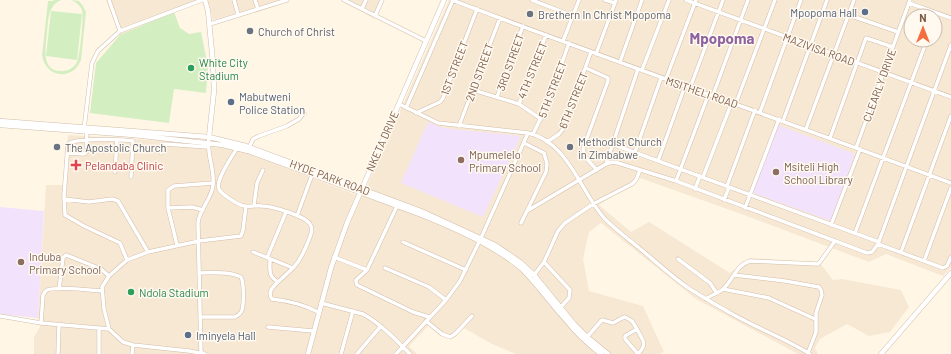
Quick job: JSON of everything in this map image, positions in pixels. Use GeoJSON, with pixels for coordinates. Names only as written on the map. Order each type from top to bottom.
{"type":"FeatureCollection","features":[{"type":"Feature","properties":{"kind":"street"},"geometry":{"type":"LineString","coordinates":[[110,0],[120,31]]}},
{"type":"Feature","properties":{"kind":"street"},"geometry":{"type":"LineString","coordinates":[[67,153],[86,153],[86,130],[92,63],[98,52],[120,31],[202,0]]}},
{"type":"Feature","properties":{"kind":"street"},"geometry":{"type":"LineString","coordinates":[[205,0],[210,24],[214,91],[208,142],[213,184],[210,195],[198,219],[199,241],[199,273],[203,353],[133,345],[123,342],[109,329],[102,291],[108,276],[127,260],[148,252],[176,245],[199,241],[240,236],[243,230],[246,206]]}},
{"type":"Feature","properties":{"kind":"street"},"geometry":{"type":"LineString","coordinates":[[234,0],[238,14]]}},
{"type":"Feature","properties":{"kind":"street"},"geometry":{"type":"LineString","coordinates":[[256,0],[258,9]]}},
{"type":"Feature","properties":{"kind":"street"},"geometry":{"type":"LineString","coordinates":[[273,0],[275,5]]}},
{"type":"Feature","properties":{"kind":"street"},"geometry":{"type":"LineString","coordinates":[[210,24],[238,14],[275,5],[287,0]]}},
{"type":"Feature","properties":{"kind":"street"},"geometry":{"type":"LineString","coordinates":[[344,0],[349,1],[375,16],[426,41]]}},
{"type":"Feature","properties":{"kind":"street"},"geometry":{"type":"LineString","coordinates":[[362,9],[366,0]]}},
{"type":"Feature","properties":{"kind":"street"},"geometry":{"type":"LineString","coordinates":[[375,16],[382,0]]}},
{"type":"Feature","properties":{"kind":"street","name":"NKETA DRIVE"},"geometry":{"type":"LineString","coordinates":[[308,354],[334,256],[360,190],[444,0]]}},
{"type":"Feature","properties":{"kind":"street"},"geometry":{"type":"LineString","coordinates":[[406,108],[452,0]]}},
{"type":"Feature","properties":{"kind":"street","name":"MSITHELI ROAD"},"geometry":{"type":"LineString","coordinates":[[452,0],[661,78],[755,110],[951,183]]}},
{"type":"Feature","properties":{"kind":"street"},"geometry":{"type":"LineString","coordinates":[[532,0],[573,16]]}},
{"type":"Feature","properties":{"kind":"street"},"geometry":{"type":"LineString","coordinates":[[563,41],[579,0]]}},
{"type":"Feature","properties":{"kind":"street"},"geometry":{"type":"LineString","coordinates":[[596,54],[616,2],[605,0]]}},
{"type":"Feature","properties":{"kind":"street"},"geometry":{"type":"LineString","coordinates":[[620,62],[642,0]]}},
{"type":"Feature","properties":{"kind":"street"},"geometry":{"type":"LineString","coordinates":[[642,70],[669,0]]}},
{"type":"Feature","properties":{"kind":"street","name":"MAZIVISA ROAD"},"geometry":{"type":"LineString","coordinates":[[686,0],[696,2],[718,12],[951,97]]}},
{"type":"Feature","properties":{"kind":"street"},"geometry":{"type":"LineString","coordinates":[[690,88],[723,0]]}},
{"type":"Feature","properties":{"kind":"street"},"geometry":{"type":"LineString","coordinates":[[713,95],[748,0]]}},
{"type":"Feature","properties":{"kind":"street"},"geometry":{"type":"LineString","coordinates":[[695,189],[702,177],[734,103],[775,0]]}},
{"type":"Feature","properties":{"kind":"street"},"geometry":{"type":"LineString","coordinates":[[760,112],[801,0]]}},
{"type":"Feature","properties":{"kind":"street"},"geometry":{"type":"LineString","coordinates":[[745,208],[781,120],[827,0]]}},
{"type":"Feature","properties":{"kind":"street"},"geometry":{"type":"LineString","coordinates":[[806,129],[854,0]]}},
{"type":"Feature","properties":{"kind":"street"},"geometry":{"type":"LineString","coordinates":[[909,1],[924,8]]}},
{"type":"Feature","properties":{"kind":"street","name":"CLEARLY DRIVE"},"geometry":{"type":"LineString","coordinates":[[831,224],[909,1]]}},
{"type":"Feature","properties":{"kind":"street"},"geometry":{"type":"LineString","coordinates":[[666,79],[696,2]]}},
{"type":"Feature","properties":{"kind":"street","name":"1ST STREET"},"geometry":{"type":"LineString","coordinates":[[416,113],[440,102],[443,98],[477,9]]}},
{"type":"Feature","properties":{"kind":"street"},"geometry":{"type":"LineString","coordinates":[[849,15],[898,32]]}},
{"type":"Feature","properties":{"kind":"street","name":"2ND STREET"},"geometry":{"type":"LineString","coordinates":[[459,126],[500,18]]}},
{"type":"Feature","properties":{"kind":"street","name":"3RD STREET"},"geometry":{"type":"LineString","coordinates":[[497,97],[523,26]]}},
{"type":"Feature","properties":{"kind":"street","name":"4TH STREET"},"geometry":{"type":"LineString","coordinates":[[519,104],[546,35]]}},
{"type":"Feature","properties":{"kind":"street"},"geometry":{"type":"LineString","coordinates":[[830,138],[866,38],[893,47]]}},
{"type":"Feature","properties":{"kind":"street","name":"5TH STREET"},"geometry":{"type":"LineString","coordinates":[[533,134],[541,119],[569,43]]}},
{"type":"Feature","properties":{"kind":"street"},"geometry":{"type":"LineString","coordinates":[[527,211],[606,164],[612,162],[676,181],[867,253],[872,252],[878,243],[951,45]]}},
{"type":"Feature","properties":{"kind":"street"},"geometry":{"type":"LineString","coordinates":[[855,233],[924,48]]}},
{"type":"Feature","properties":{"kind":"street","name":"6TH STREET"},"geometry":{"type":"LineString","coordinates":[[547,142],[559,134],[563,129],[591,52]]}},
{"type":"Feature","properties":{"kind":"street"},"geometry":{"type":"LineString","coordinates":[[586,68],[608,78],[583,149],[584,157],[597,170]]}},
{"type":"Feature","properties":{"kind":"street"},"geometry":{"type":"LineString","coordinates":[[606,164],[638,69]]}},
{"type":"Feature","properties":{"kind":"street"},"geometry":{"type":"LineString","coordinates":[[635,152],[661,78]]}},
{"type":"Feature","properties":{"kind":"street"},"geometry":{"type":"LineString","coordinates":[[658,161],[685,86]]}},
{"type":"Feature","properties":{"kind":"street"},"geometry":{"type":"LineString","coordinates":[[473,90],[519,104],[541,119]]}},
{"type":"Feature","properties":{"kind":"street"},"geometry":{"type":"LineString","coordinates":[[676,181],[709,94]]}},
{"type":"Feature","properties":{"kind":"street"},"geometry":{"type":"LineString","coordinates":[[399,104],[433,122],[528,133],[533,134],[547,142],[561,153],[593,204],[606,220],[686,286],[761,330],[791,342],[809,354],[816,332],[817,324],[815,319],[822,295],[819,287],[734,275]]}},
{"type":"Feature","properties":{"kind":"street"},"geometry":{"type":"LineString","coordinates":[[724,200],[755,110]]}},
{"type":"Feature","properties":{"kind":"street"},"geometry":{"type":"LineString","coordinates":[[249,149],[256,138],[287,126],[299,119],[304,113]]}},
{"type":"Feature","properties":{"kind":"street"},"geometry":{"type":"LineString","coordinates":[[901,252],[951,116]]}},
{"type":"Feature","properties":{"kind":"street","name":"HYDE PARK ROAD"},"geometry":{"type":"LineString","coordinates":[[0,121],[208,142],[249,149],[360,190],[421,210],[480,240],[503,254],[522,270],[581,337],[601,354]]}},
{"type":"Feature","properties":{"kind":"street","name":"HYDE PARK ROAD"},"geometry":{"type":"LineString","coordinates":[[0,125],[86,130]]}},
{"type":"Feature","properties":{"kind":"street"},"geometry":{"type":"LineString","coordinates":[[396,354],[446,300],[460,281],[528,133]]}},
{"type":"Feature","properties":{"kind":"street"},"geometry":{"type":"LineString","coordinates":[[127,260],[120,243],[67,217],[65,213],[64,199],[68,144],[70,142],[87,140],[132,140],[134,142],[131,177]]}},
{"type":"Feature","properties":{"kind":"street"},"geometry":{"type":"LineString","coordinates":[[115,172],[117,140]]}},
{"type":"Feature","properties":{"kind":"street"},"geometry":{"type":"LineString","coordinates":[[161,153],[162,146],[164,144],[208,142]]}},
{"type":"Feature","properties":{"kind":"street","name":"HYDE PARK ROAD"},"geometry":{"type":"LineString","coordinates":[[208,142],[249,149]]}},
{"type":"Feature","properties":{"kind":"street"},"geometry":{"type":"LineString","coordinates":[[521,223],[546,172],[547,164],[544,154],[524,143]]}},
{"type":"Feature","properties":{"kind":"street"},"geometry":{"type":"LineString","coordinates":[[612,144],[831,224],[943,268],[947,266],[951,257]]}},
{"type":"Feature","properties":{"kind":"street"},"geometry":{"type":"LineString","coordinates":[[237,148],[220,177],[218,188],[220,192],[234,201],[246,206],[254,205],[268,207],[286,212],[306,220],[311,225],[312,230],[301,258],[270,291],[272,299],[304,305],[318,312]]}},
{"type":"Feature","properties":{"kind":"street"},"geometry":{"type":"LineString","coordinates":[[254,205],[257,183],[263,170]]}},
{"type":"Feature","properties":{"kind":"street"},"geometry":{"type":"LineString","coordinates":[[534,275],[544,262],[558,232],[571,219],[593,204],[632,184],[636,180],[640,170]]}},
{"type":"Feature","properties":{"kind":"street"},"geometry":{"type":"LineString","coordinates":[[297,216],[313,173]]}},
{"type":"Feature","properties":{"kind":"street"},"geometry":{"type":"LineString","coordinates":[[176,245],[168,208],[167,193],[171,187],[213,184]]}},
{"type":"Feature","properties":{"kind":"street"},"geometry":{"type":"LineString","coordinates":[[924,261],[951,188]]}},
{"type":"Feature","properties":{"kind":"street","name":"HYDE PARK ROAD"},"geometry":{"type":"LineString","coordinates":[[360,190],[507,252],[534,275],[560,308],[587,337],[608,354]]}},
{"type":"Feature","properties":{"kind":"street"},"geometry":{"type":"LineString","coordinates":[[64,199],[89,202],[112,199],[118,201],[148,252]]}},
{"type":"Feature","properties":{"kind":"street"},"geometry":{"type":"LineString","coordinates":[[396,206],[367,270],[356,280],[357,284],[428,319],[442,334],[450,337],[455,334],[472,316]]}},
{"type":"Feature","properties":{"kind":"street"},"geometry":{"type":"LineString","coordinates":[[168,208],[192,207],[203,210]]}},
{"type":"Feature","properties":{"kind":"street"},"geometry":{"type":"LineString","coordinates":[[278,282],[270,275],[269,259],[286,212]]}},
{"type":"Feature","properties":{"kind":"street"},"geometry":{"type":"LineString","coordinates":[[706,299],[723,289],[741,266],[750,262],[818,264],[835,241]]}},
{"type":"Feature","properties":{"kind":"street"},"geometry":{"type":"LineString","coordinates":[[403,242],[466,270]]}},
{"type":"Feature","properties":{"kind":"street"},"geometry":{"type":"LineString","coordinates":[[253,252],[293,268]]}},
{"type":"Feature","properties":{"kind":"street"},"geometry":{"type":"LineString","coordinates":[[59,289],[63,258],[66,255],[101,270],[108,276]]}},
{"type":"Feature","properties":{"kind":"street"},"geometry":{"type":"LineString","coordinates":[[334,256],[367,270]]}},
{"type":"Feature","properties":{"kind":"street"},"geometry":{"type":"LineString","coordinates":[[678,259],[710,283],[716,292]]}},
{"type":"Feature","properties":{"kind":"street"},"geometry":{"type":"LineString","coordinates":[[544,262],[570,290],[569,298],[560,308]]}},
{"type":"Feature","properties":{"kind":"street"},"geometry":{"type":"LineString","coordinates":[[385,268],[429,287],[446,300]]}},
{"type":"Feature","properties":{"kind":"street"},"geometry":{"type":"LineString","coordinates":[[199,273],[223,273],[236,275],[241,277],[243,284],[242,309],[239,314],[235,317],[201,317]]}},
{"type":"Feature","properties":{"kind":"street"},"geometry":{"type":"LineString","coordinates":[[881,354],[951,273]]}},
{"type":"Feature","properties":{"kind":"street"},"geometry":{"type":"LineString","coordinates":[[41,323],[43,295],[45,291],[49,289],[59,289],[102,291]]}},
{"type":"Feature","properties":{"kind":"street"},"geometry":{"type":"LineString","coordinates":[[723,289],[769,298],[815,319]]}},
{"type":"Feature","properties":{"kind":"street"},"geometry":{"type":"LineString","coordinates":[[321,303],[363,314],[381,326],[410,354]]}},
{"type":"Feature","properties":{"kind":"street"},"geometry":{"type":"LineString","coordinates":[[341,354],[353,311]]}},
{"type":"Feature","properties":{"kind":"street"},"geometry":{"type":"LineString","coordinates":[[0,316],[41,323],[109,329]]}},
{"type":"Feature","properties":{"kind":"street"},"geometry":{"type":"LineString","coordinates":[[587,337],[602,320],[613,324],[626,317],[632,321],[637,329],[645,344],[638,354],[625,339],[625,336],[637,329]]}},
{"type":"Feature","properties":{"kind":"street"},"geometry":{"type":"LineString","coordinates":[[58,354],[59,325]]}},
{"type":"Feature","properties":{"kind":"street"},"geometry":{"type":"LineString","coordinates":[[357,354],[381,326]]}},
{"type":"Feature","properties":{"kind":"street"},"geometry":{"type":"LineString","coordinates":[[268,327],[313,331]]}},
{"type":"Feature","properties":{"kind":"street"},"geometry":{"type":"LineString","coordinates":[[99,328],[99,354]]}},
{"type":"Feature","properties":{"kind":"street"},"geometry":{"type":"LineString","coordinates":[[132,354],[133,345]]}},
{"type":"Feature","properties":{"kind":"street"},"geometry":{"type":"LineString","coordinates":[[169,349],[169,354]]}},
{"type":"Feature","properties":{"kind":"shaded area"},"geometry":{"type":"Polygon","coordinates":[[[106,0],[197,0],[198,3],[120,35],[106,0]]]}},
{"type":"Feature","properties":{"kind":"shaded area"},"geometry":{"type":"Polygon","coordinates":[[[208,0],[279,0],[280,1],[213,20],[208,0]]]}},
{"type":"Feature","properties":{"kind":"shaded area"},"geometry":{"type":"Polygon","coordinates":[[[340,0],[384,0],[375,19],[340,0]]]}},
{"type":"Feature","properties":{"kind":"shaded area"},"geometry":{"type":"Polygon","coordinates":[[[449,0],[951,0],[951,267],[943,276],[886,254],[869,262],[640,178],[599,205],[631,232],[649,222],[730,273],[750,258],[820,263],[833,280],[842,279],[901,290],[909,307],[890,332],[869,336],[847,324],[820,339],[815,348],[818,354],[798,354],[696,299],[601,223],[589,232],[583,259],[589,291],[643,306],[664,352],[659,354],[516,354],[492,344],[464,328],[450,339],[429,325],[409,346],[417,354],[34,354],[34,337],[40,327],[38,318],[46,185],[64,185],[68,135],[198,143],[236,149],[362,197],[449,0]]]}},
{"type":"Feature","properties":{"kind":"shaded area","name":"Mpumelelo Primary School"},"geometry":{"type":"Polygon","coordinates":[[[428,122],[443,128],[521,136],[483,217],[401,183],[428,122]]]}},
{"type":"Feature","properties":{"kind":"shaded area"},"geometry":{"type":"Polygon","coordinates":[[[778,125],[855,154],[831,221],[753,193],[778,125]]]}},
{"type":"Feature","properties":{"kind":"shaded area","name":"Induba Primary School"},"geometry":{"type":"Polygon","coordinates":[[[0,207],[44,211],[38,318],[0,314],[0,207]]]}},
{"type":"Feature","properties":{"kind":"green space"},"geometry":{"type":"Polygon","coordinates":[[[61,0],[54,5],[50,13],[46,57],[47,63],[55,70],[64,71],[71,69],[76,64],[78,58],[82,10],[79,5],[71,0],[79,1],[86,12],[81,60],[77,67],[66,74],[54,72],[48,68],[44,63],[42,55],[48,1],[61,0]]]}},
{"type":"Feature","properties":{"kind":"green space"},"geometry":{"type":"Polygon","coordinates":[[[51,11],[82,14],[77,60],[46,56],[51,11]]]}},
{"type":"Feature","properties":{"kind":"green space","name":"White City Stadium"},"geometry":{"type":"Polygon","coordinates":[[[174,12],[180,28],[189,34],[201,32],[208,67],[206,93],[174,89],[169,123],[90,113],[96,63],[120,35],[174,12]]]}},
{"type":"Feature","properties":{"kind":"place","name":"Mpopoma Hall"},"geometry":{"type":"Point","coordinates":[865,12]}},
{"type":"Feature","properties":{"kind":"place","name":"Brethern In Christ Mpopoma"},"geometry":{"type":"Point","coordinates":[530,14]}},
{"type":"Feature","properties":{"kind":"place","name":"Church of Christ"},"geometry":{"type":"Point","coordinates":[250,31]}},
{"type":"Feature","properties":{"kind":"place","name":"White City Stadium"},"geometry":{"type":"Point","coordinates":[191,68]}},
{"type":"Feature","properties":{"kind":"place","name":"Mabutweni Police Station"},"geometry":{"type":"Point","coordinates":[231,102]}},
{"type":"Feature","properties":{"kind":"place","name":"The Apostolic Church"},"geometry":{"type":"Point","coordinates":[57,147]}},
{"type":"Feature","properties":{"kind":"place","name":"Methodist Church in Zimbabwe"},"geometry":{"type":"Point","coordinates":[570,147]}},
{"type":"Feature","properties":{"kind":"place","name":"Mpumelelo Primary School"},"geometry":{"type":"Point","coordinates":[461,160]}},
{"type":"Feature","properties":{"kind":"place","name":"Pelandaba Clinic"},"geometry":{"type":"Point","coordinates":[76,165]}},
{"type":"Feature","properties":{"kind":"place","name":"Msiteli High School Library"},"geometry":{"type":"Point","coordinates":[776,172]}},
{"type":"Feature","properties":{"kind":"place","name":"Induba Primary School"},"geometry":{"type":"Point","coordinates":[21,262]}},
{"type":"Feature","properties":{"kind":"place","name":"Ndola Stadium"},"geometry":{"type":"Point","coordinates":[131,292]}},
{"type":"Feature","properties":{"kind":"place","name":"Iminyela Hall"},"geometry":{"type":"Point","coordinates":[188,335]}},
{"type":"Feature","properties":{"kind":"district","name":"Mpopoma"},"geometry":{"type":"Point","coordinates":[722,38]}}]}
